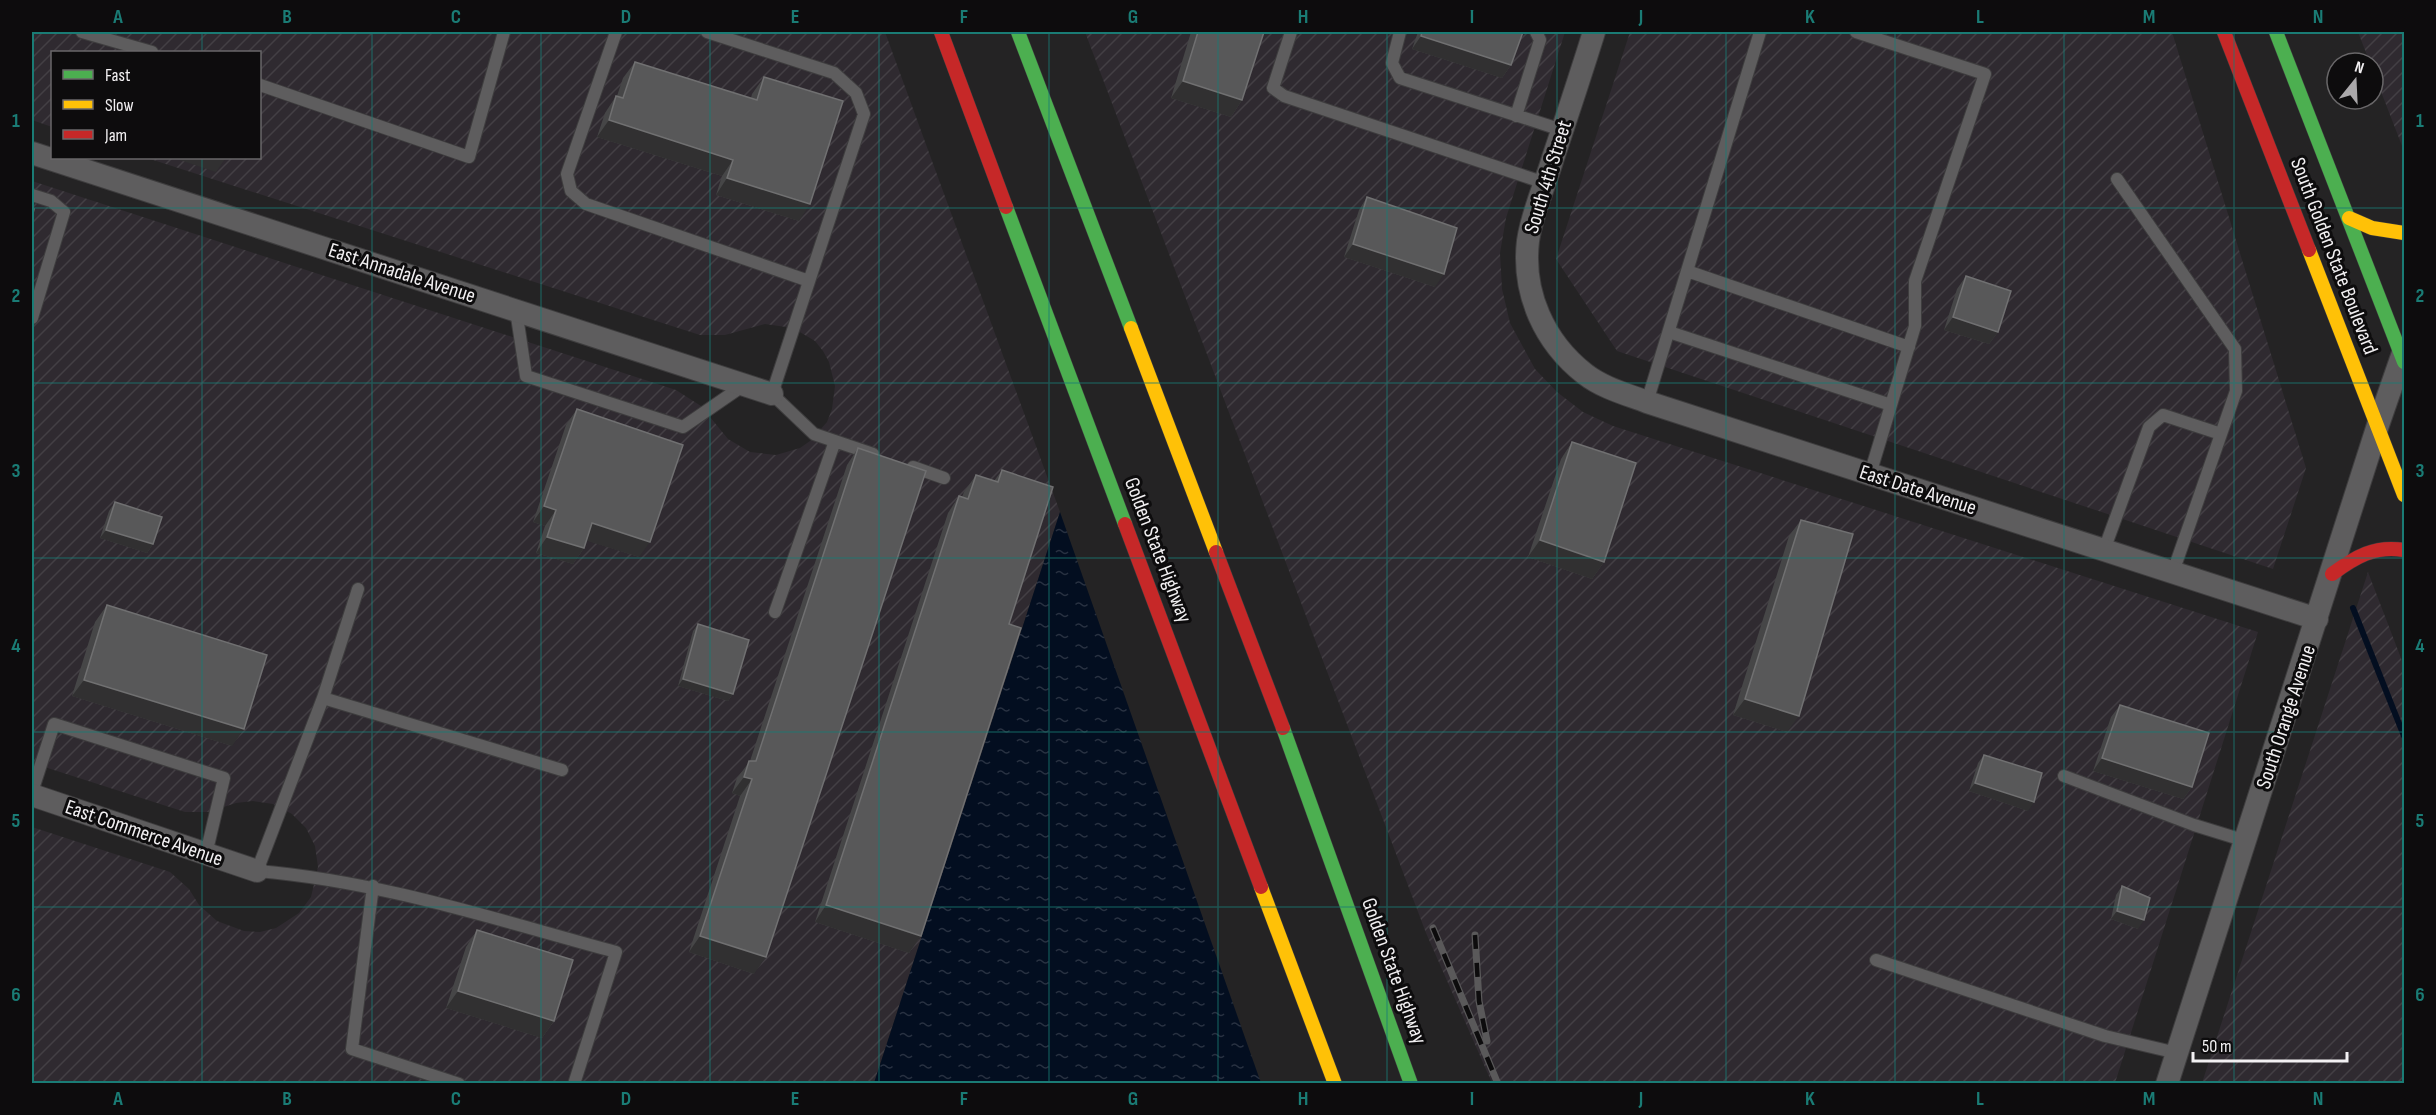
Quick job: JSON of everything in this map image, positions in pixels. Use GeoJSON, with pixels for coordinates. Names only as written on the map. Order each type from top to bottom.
{"type":"FeatureCollection","features":[{"type":"Feature","properties":{"kind":"main road","name":"Golden State Highway"},"geometry":{"type":"LineString","coordinates":[[941,32],[1335,1083]]}},
{"type":"Feature","properties":{"kind":"main road","name":"Golden State Highway"},"geometry":{"type":"LineString","coordinates":[[1018,32],[1310,800],[1411,1083]]}},
{"type":"Feature","properties":{"kind":"main road","name":"South Golden State Boulevard"},"geometry":{"type":"LineString","coordinates":[[2224,32],[2404,495]]}},
{"type":"Feature","properties":{"kind":"main road","name":"South Golden State Boulevard"},"geometry":{"type":"LineString","coordinates":[[2276,32],[2404,357]]}},
{"type":"Feature","properties":{"kind":"main road"},"geometry":{"type":"LineString","coordinates":[[2349,218],[2372,228],[2404,233]]}},
{"type":"Feature","properties":{"kind":"main road"},"geometry":{"type":"LineString","coordinates":[[2332,574],[2354,557],[2371,549],[2404,550]]}},
{"type":"Feature","properties":{"kind":"street","name":"South 4th Street"},"geometry":{"type":"LineString","coordinates":[[1541,324],[1533,303],[1527,259],[1528,239],[1594,32]]}},
{"type":"Feature","properties":{"kind":"street","name":"East Annadale Avenue"},"geometry":{"type":"LineString","coordinates":[[32,153],[772,394]]}},
{"type":"Feature","properties":{"kind":"street","name":"East Date Avenue"},"geometry":{"type":"LineString","coordinates":[[1541,324],[1556,344],[1585,374],[1600,383],[1647,402],[2317,619]]}},
{"type":"Feature","properties":{"kind":"street","name":"South Orange Avenue"},"geometry":{"type":"LineString","coordinates":[[2167,1083],[2378,425],[2404,357]]}},
{"type":"Feature","properties":{"kind":"street","name":"East Commerce Avenue"},"geometry":{"type":"LineString","coordinates":[[32,793],[257,871]]}},
{"type":"Feature","properties":{"kind":"lane"},"geometry":{"type":"LineString","coordinates":[[82,32],[148,51]]}},
{"type":"Feature","properties":{"kind":"lane"},"geometry":{"type":"LineString","coordinates":[[261,85],[469,157],[504,32]]}},
{"type":"Feature","properties":{"kind":"lane"},"geometry":{"type":"LineString","coordinates":[[616,32],[567,174],[571,191],[586,204],[809,281]]}},
{"type":"Feature","properties":{"kind":"lane"},"geometry":{"type":"LineString","coordinates":[[706,32],[834,72],[856,93],[864,114],[772,394],[814,434],[944,478]]}},
{"type":"Feature","properties":{"kind":"lane"},"geometry":{"type":"LineString","coordinates":[[1291,32],[1274,88],[1284,96],[1545,183]]}},
{"type":"Feature","properties":{"kind":"lane"},"geometry":{"type":"LineString","coordinates":[[1400,32],[1392,63],[1400,78],[1562,130]]}},
{"type":"Feature","properties":{"kind":"lane"},"geometry":{"type":"LineString","coordinates":[[1516,116],[1540,40],[1536,32]]}},
{"type":"Feature","properties":{"kind":"lane"},"geometry":{"type":"LineString","coordinates":[[1647,402],[1760,32]]}},
{"type":"Feature","properties":{"kind":"lane"},"geometry":{"type":"LineString","coordinates":[[1856,32],[1985,74],[1915,281],[1915,326],[1870,474]]}},
{"type":"Feature","properties":{"kind":"lane"},"geometry":{"type":"LineString","coordinates":[[2117,179],[2235,349],[2236,391],[2173,572]]}},
{"type":"Feature","properties":{"kind":"lane"},"geometry":{"type":"LineString","coordinates":[[32,195],[51,201],[64,213],[32,318]]}},
{"type":"Feature","properties":{"kind":"lane"},"geometry":{"type":"LineString","coordinates":[[1687,272],[1909,347]]}},
{"type":"Feature","properties":{"kind":"lane"},"geometry":{"type":"LineString","coordinates":[[516,310],[526,376],[683,428],[744,385]]}},
{"type":"Feature","properties":{"kind":"lane"},"geometry":{"type":"LineString","coordinates":[[1669,332],[1891,405]]}},
{"type":"Feature","properties":{"kind":"lane"},"geometry":{"type":"LineString","coordinates":[[2104,550],[2149,427],[2163,415],[2222,434]]}},
{"type":"Feature","properties":{"kind":"lane"},"geometry":{"type":"LineString","coordinates":[[775,612],[835,441]]}},
{"type":"Feature","properties":{"kind":"lane"},"geometry":{"type":"LineString","coordinates":[[358,589],[324,698],[257,871],[309,875],[373,886],[616,952],[574,1083]]}},
{"type":"Feature","properties":{"kind":"lane"},"geometry":{"type":"LineString","coordinates":[[324,698],[562,770]]}},
{"type":"Feature","properties":{"kind":"lane"},"geometry":{"type":"LineString","coordinates":[[32,793],[54,724],[224,778],[206,854]]}},
{"type":"Feature","properties":{"kind":"lane"},"geometry":{"type":"LineString","coordinates":[[2064,776],[2194,825],[2246,841]]}},
{"type":"Feature","properties":{"kind":"lane"},"geometry":{"type":"LineString","coordinates":[[373,886],[352,1049],[459,1083]]}},
{"type":"Feature","properties":{"kind":"lane"},"geometry":{"type":"LineString","coordinates":[[1876,960],[2105,1036],[2177,1053]]}},
{"type":"Feature","properties":{"kind":"shaded area"},"geometry":{"type":"Polygon","coordinates":[[[32,32],[885,32],[1060,512],[874,1083],[32,1083],[32,827],[170,872],[189,889],[199,905],[217,921],[244,931],[260,932],[276,928],[299,913],[311,897],[318,867],[315,846],[306,828],[292,814],[273,804],[253,801],[236,803],[208,812],[185,812],[32,763],[32,181],[676,390],[701,406],[728,439],[750,452],[776,455],[800,448],[810,441],[827,422],[832,409],[835,386],[829,362],[823,351],[815,341],[793,328],[765,324],[725,335],[700,335],[150,159],[261,159],[261,51],[51,51],[51,127],[32,120],[32,32]]]}},
{"type":"Feature","properties":{"kind":"shaded area"},"geometry":{"type":"Polygon","coordinates":[[[1085,32],[1565,32],[1506,218],[1500,253],[1502,289],[1510,323],[1535,369],[1557,392],[1583,412],[1613,426],[2258,632],[2115,1083],[1492,1083],[1426,933],[1085,32]]]}},
{"type":"Feature","properties":{"kind":"shaded area"},"geometry":{"type":"Polygon","coordinates":[[[1630,32],[2172,32],[2306,468],[2273,569],[1617,351],[1556,259],[1630,32]]]}},
{"type":"Feature","properties":{"kind":"shaded area"},"geometry":{"type":"Polygon","coordinates":[[[2358,32],[2404,32],[2404,151],[2385,102],[2385,51],[2365,51],[2358,32]]]}},
{"type":"Feature","properties":{"kind":"shaded area"},"geometry":{"type":"Polygon","coordinates":[[[2368,572],[2404,666],[2404,1083],[2202,1083],[2368,572]]]}},
{"type":"Feature","properties":{"kind":"water"},"geometry":{"type":"Polygon","coordinates":[[[1060,512],[1261,1083],[874,1083],[1060,512]]]}},
{"type":"Feature","properties":{"kind":"building"},"geometry":{"type":"Polygon","coordinates":[[[1198,32],[1264,32],[1242,100],[1183,81],[1198,32]]]}},
{"type":"Feature","properties":{"kind":"building"},"geometry":{"type":"Polygon","coordinates":[[[1422,32],[1523,32],[1511,65],[1421,36],[1422,32]]]}},
{"type":"Feature","properties":{"kind":"building"},"geometry":{"type":"Polygon","coordinates":[[[635,62],[757,100],[764,77],[843,101],[810,204],[727,178],[733,160],[609,120],[616,96],[623,98],[635,62]]]}},
{"type":"Feature","properties":{"kind":"building"},"geometry":{"type":"Polygon","coordinates":[[[1367,197],[1457,228],[1444,274],[1353,244],[1367,197]]]}},
{"type":"Feature","properties":{"kind":"building"},"geometry":{"type":"Polygon","coordinates":[[[1966,276],[2011,291],[1998,332],[1953,317],[1966,276]]]}},
{"type":"Feature","properties":{"kind":"building"},"geometry":{"type":"Polygon","coordinates":[[[577,409],[683,445],[650,542],[592,523],[584,548],[547,537],[556,510],[544,506],[577,409]]]}},
{"type":"Feature","properties":{"kind":"building"},"geometry":{"type":"Polygon","coordinates":[[[1572,442],[1636,463],[1604,562],[1540,540],[1572,442]]]}},
{"type":"Feature","properties":{"kind":"building"},"geometry":{"type":"Polygon","coordinates":[[[858,448],[926,471],[766,957],[700,936],[752,779],[744,777],[749,761],[756,761],[858,448]]]}},
{"type":"Feature","properties":{"kind":"building"},"geometry":{"type":"Polygon","coordinates":[[[1002,470],[1053,487],[1009,624],[1021,628],[921,936],[826,905],[959,496],[968,499],[976,475],[998,482],[1002,470]]]}},
{"type":"Feature","properties":{"kind":"building"},"geometry":{"type":"Polygon","coordinates":[[[115,502],[162,517],[153,544],[106,530],[115,502]]]}},
{"type":"Feature","properties":{"kind":"building"},"geometry":{"type":"Polygon","coordinates":[[[1801,520],[1853,534],[1799,716],[1745,699],[1801,520]]]}},
{"type":"Feature","properties":{"kind":"building"},"geometry":{"type":"Polygon","coordinates":[[[107,605],[267,655],[244,729],[84,680],[107,605]]]}},
{"type":"Feature","properties":{"kind":"building"},"geometry":{"type":"Polygon","coordinates":[[[698,624],[749,640],[733,694],[683,679],[698,624]]]}},
{"type":"Feature","properties":{"kind":"building"},"geometry":{"type":"Polygon","coordinates":[[[2120,705],[2209,733],[2192,787],[2102,758],[2120,705]]]}},
{"type":"Feature","properties":{"kind":"building"},"geometry":{"type":"Polygon","coordinates":[[[1984,755],[2042,773],[2034,802],[1975,783],[1984,755]]]}},
{"type":"Feature","properties":{"kind":"building"},"geometry":{"type":"Polygon","coordinates":[[[2122,886],[2150,898],[2144,920],[2117,911],[2122,886]]]}},
{"type":"Feature","properties":{"kind":"building"},"geometry":{"type":"Polygon","coordinates":[[[477,930],[573,960],[554,1021],[458,991],[477,930]]]}},
{"type":"Feature","properties":{"kind":"waterway"},"geometry":{"type":"LineString","coordinates":[[2353,608],[2404,736]]}},
{"type":"Feature","properties":{"kind":"railway"},"geometry":{"type":"LineString","coordinates":[[1433,928],[1498,1084]]}},
{"type":"Feature","properties":{"kind":"railway"},"geometry":{"type":"LineString","coordinates":[[1475,935],[1479,1001],[1487,1041]]}},
{"type":"Feature","properties":{"kind":"traffic: fast"},"geometry":{"type":"LineString","coordinates":[[1018,32],[1131,328]]}},
{"type":"Feature","properties":{"kind":"traffic: fast"},"geometry":{"type":"LineString","coordinates":[[2276,32],[2404,362]]}},
{"type":"Feature","properties":{"kind":"traffic: fast"},"geometry":{"type":"LineString","coordinates":[[1006,207],[1125,524]]}},
{"type":"Feature","properties":{"kind":"traffic: fast"},"geometry":{"type":"LineString","coordinates":[[1283,728],[1411,1084]]}},
{"type":"Feature","properties":{"kind":"traffic: slow"},"geometry":{"type":"LineString","coordinates":[[2349,218],[2372,228],[2404,233]]}},
{"type":"Feature","properties":{"kind":"traffic: slow"},"geometry":{"type":"LineString","coordinates":[[2309,250],[2404,495]]}},
{"type":"Feature","properties":{"kind":"traffic: slow"},"geometry":{"type":"LineString","coordinates":[[1131,328],[1216,552]]}},
{"type":"Feature","properties":{"kind":"traffic: slow"},"geometry":{"type":"LineString","coordinates":[[1261,887],[1335,1084]]}},
{"type":"Feature","properties":{"kind":"traffic: jam"},"geometry":{"type":"LineString","coordinates":[[941,32],[1006,207]]}},
{"type":"Feature","properties":{"kind":"traffic: jam"},"geometry":{"type":"LineString","coordinates":[[2224,32],[2309,250]]}},
{"type":"Feature","properties":{"kind":"traffic: jam"},"geometry":{"type":"LineString","coordinates":[[1125,524],[1261,887]]}},
{"type":"Feature","properties":{"kind":"traffic: jam"},"geometry":{"type":"LineString","coordinates":[[2332,574],[2366,554],[2384,549],[2404,550]]}},
{"type":"Feature","properties":{"kind":"traffic: jam"},"geometry":{"type":"LineString","coordinates":[[1216,552],[1283,728]]}}]}
